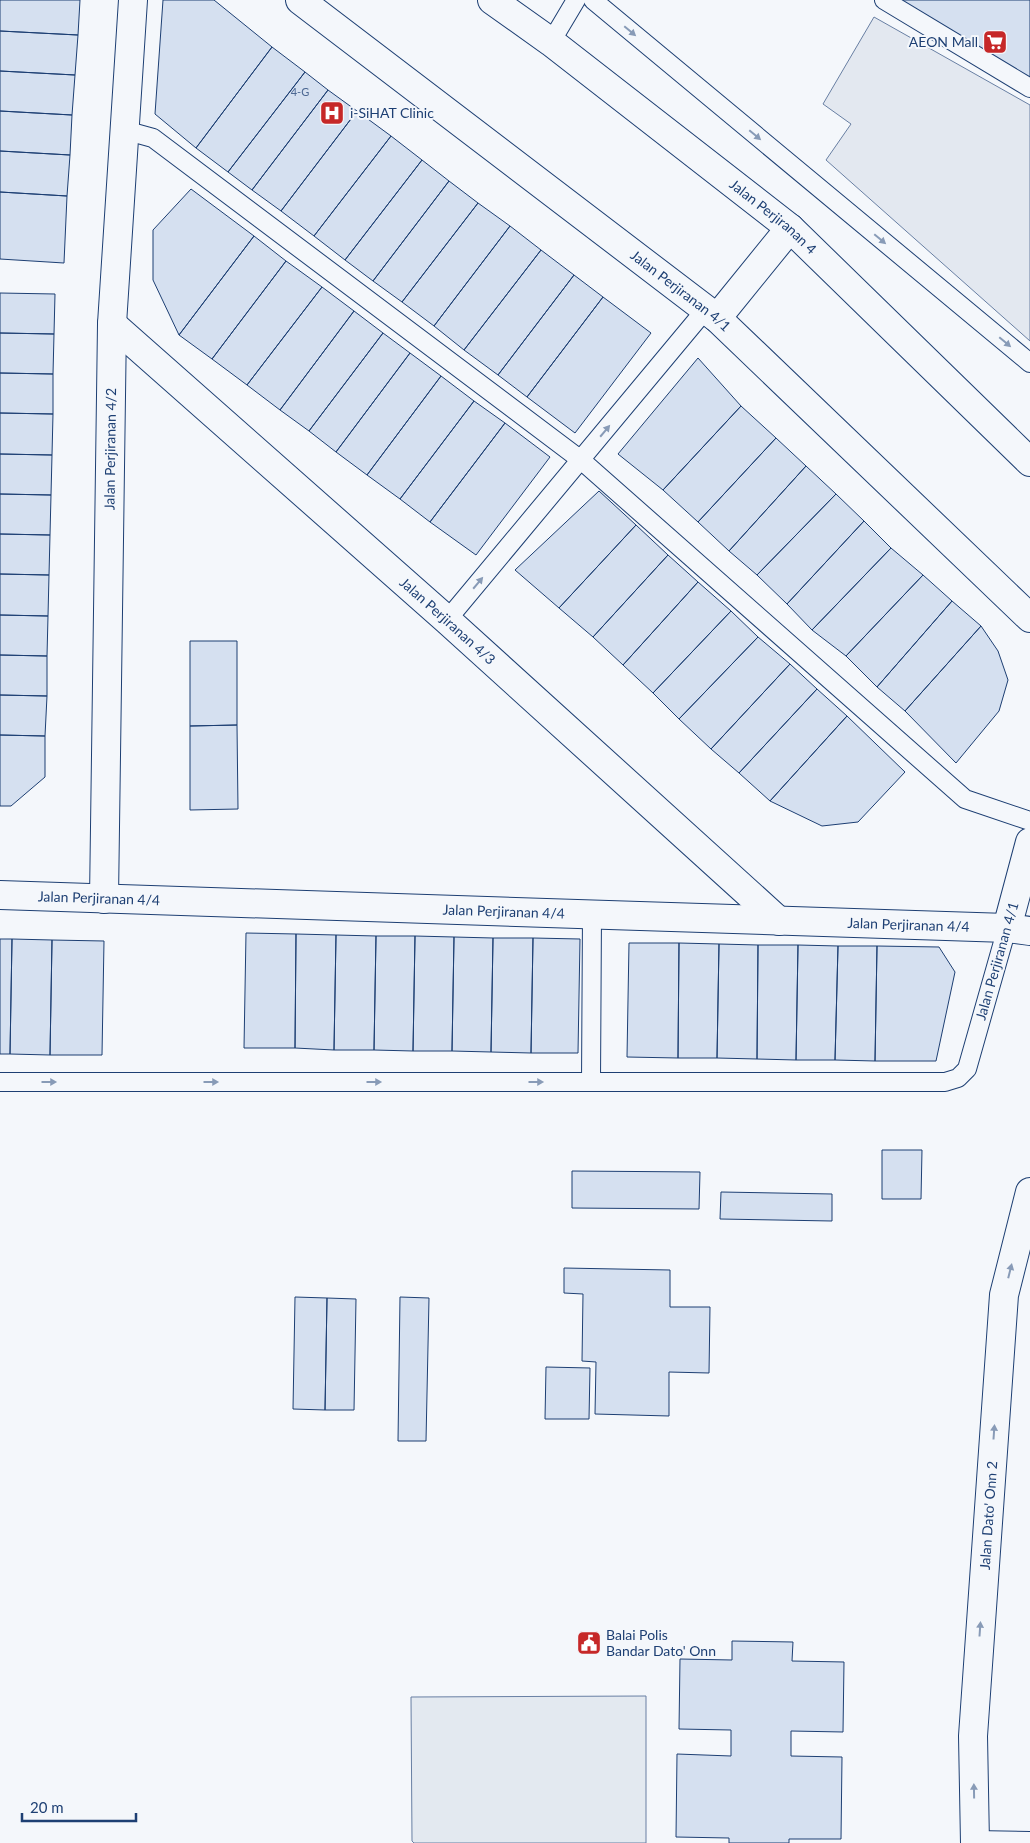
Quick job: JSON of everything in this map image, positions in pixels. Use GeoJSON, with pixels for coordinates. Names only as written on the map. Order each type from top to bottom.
{"type":"FeatureCollection","features":[{"type":"Feature","properties":{"kind":"street","name":"Jalan Perjiranan 4/2"},"geometry":{"type":"LineString","coordinates":[[104,899],[112,324],[133,0]]}},
{"type":"Feature","properties":{"kind":"street","name":"Jalan Perjiranan 4/1"},"geometry":{"type":"LineString","coordinates":[[300,0],[711,314],[1030,618]]}},
{"type":"Feature","properties":{"kind":"street","name":"Jalan Perjiranan 4"},"geometry":{"type":"LineString","coordinates":[[492,0],[551,42],[790,228],[1030,462]]}},
{"type":"Feature","properties":{"kind":"street"},"geometry":{"type":"LineString","coordinates":[[711,314],[790,228]]}},
{"type":"Feature","properties":{"kind":"street","name":"Jalan Perjiranan 4/3"},"geometry":{"type":"LineString","coordinates":[[112,324],[447,620],[779,921]]}},
{"type":"Feature","properties":{"kind":"street","name":"Jalan Perjiranan 4/1"},"geometry":{"type":"LineString","coordinates":[[1022,933],[1030,842]]}},
{"type":"Feature","properties":{"kind":"street","name":"Jalan Perjiranan 4/4"},"geometry":{"type":"LineString","coordinates":[[0,895],[592,914],[1022,933]]}},
{"type":"Feature","properties":{"kind":"street","name":"Jalan Dato' Onn 2"},"geometry":{"type":"LineString","coordinates":[[975,1842],[973,1736],[1004,1295],[1030,1192]]}},
{"type":"Feature","properties":{"kind":"lane"},"geometry":{"type":"LineString","coordinates":[[551,42],[576,0]]}},
{"type":"Feature","properties":{"kind":"lane"},"geometry":{"type":"LineString","coordinates":[[593,0],[1030,363]]}},
{"type":"Feature","properties":{"kind":"lane"},"geometry":{"type":"LineString","coordinates":[[884,0],[1030,88]]}},
{"type":"Feature","properties":{"kind":"lane"},"geometry":{"type":"LineString","coordinates":[[124,130],[154,138],[581,460],[965,799],[1030,822]]}},
{"type":"Feature","properties":{"kind":"lane"},"geometry":{"type":"LineString","coordinates":[[447,620],[581,460],[711,314]]}},
{"type":"Feature","properties":{"kind":"lane"},"geometry":{"type":"LineString","coordinates":[[0,1082],[591,1082],[592,914]]}},
{"type":"Feature","properties":{"kind":"lane","name":"Jalan Perjiranan 4/1"},"geometry":{"type":"LineString","coordinates":[[591,1082],[945,1082],[958,1078],[967,1069],[1022,933]]}},
{"type":"Feature","properties":{"kind":"lane"},"geometry":{"type":"LineString","coordinates":[[975,1842],[1030,1841]]}},
{"type":"Feature","properties":{"kind":"shaded area"},"geometry":{"type":"Polygon","coordinates":[[[874,17],[1030,105],[1030,341],[826,160],[851,124],[823,104],[874,17]]]}},
{"type":"Feature","properties":{"kind":"shaded area"},"geometry":{"type":"Polygon","coordinates":[[[646,1696],[646,1843],[414,1843],[412,1841],[411,1697],[646,1696]]]}},
{"type":"Feature","properties":{"kind":"building"},"geometry":{"type":"Polygon","coordinates":[[[0,0],[80,0],[78,35],[0,31],[0,0]]]}},
{"type":"Feature","properties":{"kind":"building"},"geometry":{"type":"Polygon","coordinates":[[[163,0],[214,0],[272,47],[196,148],[155,114],[163,0]]]}},
{"type":"Feature","properties":{"kind":"building","name":"AEON Mall"},"geometry":{"type":"Polygon","coordinates":[[[890,0],[1030,0],[1030,84],[890,0]]]}},
{"type":"Feature","properties":{"kind":"building"},"geometry":{"type":"Polygon","coordinates":[[[0,31],[78,35],[75,75],[0,71],[0,31]]]}},
{"type":"Feature","properties":{"kind":"building"},"geometry":{"type":"Polygon","coordinates":[[[272,47],[305,72],[228,172],[196,148],[272,47]]]}},
{"type":"Feature","properties":{"kind":"building"},"geometry":{"type":"Polygon","coordinates":[[[0,71],[75,75],[72,115],[0,111],[0,71]]]}},
{"type":"Feature","properties":{"kind":"building"},"geometry":{"type":"Polygon","coordinates":[[[305,72],[328,90],[252,190],[228,172],[305,72]]]}},
{"type":"Feature","properties":{"kind":"building"},"geometry":{"type":"Polygon","coordinates":[[[328,90],[357,111],[281,211],[252,190],[328,90]]]}},
{"type":"Feature","properties":{"kind":"building"},"geometry":{"type":"Polygon","coordinates":[[[0,111],[72,115],[70,155],[0,151],[0,111]]]}},
{"type":"Feature","properties":{"kind":"building"},"geometry":{"type":"Polygon","coordinates":[[[357,111],[391,136],[314,236],[281,211],[357,111]]]}},
{"type":"Feature","properties":{"kind":"building"},"geometry":{"type":"Polygon","coordinates":[[[391,136],[422,160],[345,260],[314,236],[391,136]]]}},
{"type":"Feature","properties":{"kind":"building"},"geometry":{"type":"Polygon","coordinates":[[[0,151],[70,155],[67,196],[0,192],[0,151]]]}},
{"type":"Feature","properties":{"kind":"building"},"geometry":{"type":"Polygon","coordinates":[[[422,160],[449,181],[373,281],[345,260],[422,160]]]}},
{"type":"Feature","properties":{"kind":"building"},"geometry":{"type":"Polygon","coordinates":[[[449,181],[478,203],[402,302],[373,281],[449,181]]]}},
{"type":"Feature","properties":{"kind":"building"},"geometry":{"type":"Polygon","coordinates":[[[191,189],[254,236],[179,335],[153,280],[153,230],[191,189]]]}},
{"type":"Feature","properties":{"kind":"building"},"geometry":{"type":"Polygon","coordinates":[[[0,192],[67,196],[64,263],[0,259],[0,192]]]}},
{"type":"Feature","properties":{"kind":"building"},"geometry":{"type":"Polygon","coordinates":[[[478,203],[510,226],[434,326],[402,302],[478,203]]]}},
{"type":"Feature","properties":{"kind":"building"},"geometry":{"type":"Polygon","coordinates":[[[510,226],[541,250],[464,350],[434,326],[510,226]]]}},
{"type":"Feature","properties":{"kind":"building"},"geometry":{"type":"Polygon","coordinates":[[[254,236],[286,261],[212,359],[179,335],[254,236]]]}},
{"type":"Feature","properties":{"kind":"building"},"geometry":{"type":"Polygon","coordinates":[[[541,250],[574,275],[498,375],[464,350],[541,250]]]}},
{"type":"Feature","properties":{"kind":"building"},"geometry":{"type":"Polygon","coordinates":[[[286,261],[322,287],[247,385],[212,359],[286,261]]]}},
{"type":"Feature","properties":{"kind":"building"},"geometry":{"type":"Polygon","coordinates":[[[574,275],[603,297],[527,397],[498,375],[574,275]]]}},
{"type":"Feature","properties":{"kind":"building"},"geometry":{"type":"Polygon","coordinates":[[[322,287],[354,311],[280,410],[247,385],[322,287]]]}},
{"type":"Feature","properties":{"kind":"building"},"geometry":{"type":"Polygon","coordinates":[[[0,293],[55,294],[54,334],[0,333],[0,293]]]}},
{"type":"Feature","properties":{"kind":"building"},"geometry":{"type":"Polygon","coordinates":[[[603,297],[651,333],[575,433],[527,397],[603,297]]]}},
{"type":"Feature","properties":{"kind":"building"},"geometry":{"type":"Polygon","coordinates":[[[354,311],[383,333],[309,431],[280,410],[354,311]]]}},
{"type":"Feature","properties":{"kind":"building"},"geometry":{"type":"Polygon","coordinates":[[[0,333],[54,334],[53,374],[0,373],[0,333]]]}},
{"type":"Feature","properties":{"kind":"building"},"geometry":{"type":"Polygon","coordinates":[[[383,333],[410,353],[336,452],[309,431],[383,333]]]}},
{"type":"Feature","properties":{"kind":"building"},"geometry":{"type":"Polygon","coordinates":[[[410,353],[441,376],[367,475],[336,452],[410,353]]]}},
{"type":"Feature","properties":{"kind":"building"},"geometry":{"type":"Polygon","coordinates":[[[698,358],[741,406],[663,490],[618,454],[698,358]]]}},
{"type":"Feature","properties":{"kind":"building"},"geometry":{"type":"Polygon","coordinates":[[[0,373],[53,374],[53,414],[0,413],[0,373]]]}},
{"type":"Feature","properties":{"kind":"building"},"geometry":{"type":"Polygon","coordinates":[[[441,376],[474,401],[400,499],[367,475],[441,376]]]}},
{"type":"Feature","properties":{"kind":"building"},"geometry":{"type":"Polygon","coordinates":[[[474,401],[505,423],[430,522],[400,499],[474,401]]]}},
{"type":"Feature","properties":{"kind":"building"},"geometry":{"type":"Polygon","coordinates":[[[741,406],[776,438],[698,522],[663,490],[741,406]]]}},
{"type":"Feature","properties":{"kind":"building"},"geometry":{"type":"Polygon","coordinates":[[[0,413],[53,414],[52,455],[0,454],[0,413]]]}},
{"type":"Feature","properties":{"kind":"building"},"geometry":{"type":"Polygon","coordinates":[[[505,423],[550,457],[476,555],[430,522],[505,423]]]}},
{"type":"Feature","properties":{"kind":"building"},"geometry":{"type":"Polygon","coordinates":[[[776,438],[806,466],[729,551],[698,522],[776,438]]]}},
{"type":"Feature","properties":{"kind":"building"},"geometry":{"type":"Polygon","coordinates":[[[0,454],[52,455],[51,495],[0,494],[0,454]]]}},
{"type":"Feature","properties":{"kind":"building"},"geometry":{"type":"Polygon","coordinates":[[[806,466],[836,494],[757,575],[729,551],[806,466]]]}},
{"type":"Feature","properties":{"kind":"building"},"geometry":{"type":"Polygon","coordinates":[[[599,491],[636,525],[559,608],[515,570],[599,491]]]}},
{"type":"Feature","properties":{"kind":"building"},"geometry":{"type":"Polygon","coordinates":[[[0,494],[51,495],[50,535],[0,534],[0,494]]]}},
{"type":"Feature","properties":{"kind":"building"},"geometry":{"type":"Polygon","coordinates":[[[836,494],[864,521],[787,604],[757,575],[836,494]]]}},
{"type":"Feature","properties":{"kind":"building"},"geometry":{"type":"Polygon","coordinates":[[[864,521],[891,548],[812,630],[787,604],[864,521]]]}},
{"type":"Feature","properties":{"kind":"building"},"geometry":{"type":"Polygon","coordinates":[[[636,525],[668,555],[593,637],[559,608],[636,525]]]}},
{"type":"Feature","properties":{"kind":"building"},"geometry":{"type":"Polygon","coordinates":[[[0,534],[50,535],[49,575],[0,574],[0,534]]]}},
{"type":"Feature","properties":{"kind":"building"},"geometry":{"type":"Polygon","coordinates":[[[891,548],[923,575],[846,656],[812,630],[891,548]]]}},
{"type":"Feature","properties":{"kind":"building"},"geometry":{"type":"Polygon","coordinates":[[[668,555],[698,582],[623,665],[593,637],[668,555]]]}},
{"type":"Feature","properties":{"kind":"building"},"geometry":{"type":"Polygon","coordinates":[[[0,574],[49,575],[48,616],[0,615],[0,574]]]}},
{"type":"Feature","properties":{"kind":"building"},"geometry":{"type":"Polygon","coordinates":[[[923,575],[952,601],[877,687],[846,656],[923,575]]]}},
{"type":"Feature","properties":{"kind":"building"},"geometry":{"type":"Polygon","coordinates":[[[698,582],[731,611],[653,693],[623,665],[698,582]]]}},
{"type":"Feature","properties":{"kind":"building"},"geometry":{"type":"Polygon","coordinates":[[[952,601],[981,626],[905,711],[877,687],[952,601]]]}},
{"type":"Feature","properties":{"kind":"building"},"geometry":{"type":"Polygon","coordinates":[[[731,611],[758,637],[679,719],[653,693],[731,611]]]}},
{"type":"Feature","properties":{"kind":"building"},"geometry":{"type":"Polygon","coordinates":[[[0,615],[48,616],[47,656],[0,655],[0,615]]]}},
{"type":"Feature","properties":{"kind":"building"},"geometry":{"type":"Polygon","coordinates":[[[981,626],[998,651],[1008,680],[999,711],[956,763],[905,711],[981,626]]]}},
{"type":"Feature","properties":{"kind":"building"},"geometry":{"type":"Polygon","coordinates":[[[758,637],[790,664],[711,749],[679,719],[758,637]]]}},
{"type":"Feature","properties":{"kind":"building"},"geometry":{"type":"Polygon","coordinates":[[[190,641],[237,641],[237,725],[190,726],[190,641]]]}},
{"type":"Feature","properties":{"kind":"building"},"geometry":{"type":"Polygon","coordinates":[[[0,655],[47,656],[47,696],[0,695],[0,655]]]}},
{"type":"Feature","properties":{"kind":"building"},"geometry":{"type":"Polygon","coordinates":[[[790,664],[817,689],[739,773],[711,749],[790,664]]]}},
{"type":"Feature","properties":{"kind":"building"},"geometry":{"type":"Polygon","coordinates":[[[817,689],[847,716],[770,801],[739,773],[817,689]]]}},
{"type":"Feature","properties":{"kind":"building"},"geometry":{"type":"Polygon","coordinates":[[[0,695],[47,696],[45,736],[0,735],[0,695]]]}},
{"type":"Feature","properties":{"kind":"building"},"geometry":{"type":"Polygon","coordinates":[[[847,716],[905,772],[858,822],[822,826],[770,801],[847,716]]]}},
{"type":"Feature","properties":{"kind":"building"},"geometry":{"type":"Polygon","coordinates":[[[237,725],[238,809],[190,810],[190,726],[237,725]]]}},
{"type":"Feature","properties":{"kind":"building"},"geometry":{"type":"Polygon","coordinates":[[[0,735],[45,736],[45,777],[11,806],[0,806],[0,735]]]}},
{"type":"Feature","properties":{"kind":"building"},"geometry":{"type":"Polygon","coordinates":[[[246,933],[296,934],[295,1048],[244,1048],[246,933]]]}},
{"type":"Feature","properties":{"kind":"building"},"geometry":{"type":"Polygon","coordinates":[[[296,934],[336,935],[334,1050],[295,1048],[296,934]]]}},
{"type":"Feature","properties":{"kind":"building"},"geometry":{"type":"Polygon","coordinates":[[[336,935],[376,936],[374,1050],[334,1050],[336,935]]]}},
{"type":"Feature","properties":{"kind":"building"},"geometry":{"type":"Polygon","coordinates":[[[376,936],[415,936],[413,1051],[374,1050],[376,936]]]}},
{"type":"Feature","properties":{"kind":"building"},"geometry":{"type":"Polygon","coordinates":[[[415,936],[454,937],[452,1051],[413,1051],[415,936]]]}},
{"type":"Feature","properties":{"kind":"building"},"geometry":{"type":"Polygon","coordinates":[[[454,937],[493,938],[491,1052],[452,1051],[454,937]]]}},
{"type":"Feature","properties":{"kind":"building"},"geometry":{"type":"Polygon","coordinates":[[[493,938],[533,938],[531,1053],[491,1052],[493,938]]]}},
{"type":"Feature","properties":{"kind":"building"},"geometry":{"type":"Polygon","coordinates":[[[533,938],[580,939],[578,1053],[531,1053],[533,938]]]}},
{"type":"Feature","properties":{"kind":"building"},"geometry":{"type":"Polygon","coordinates":[[[0,939],[12,939],[10,1054],[0,1054],[0,939]]]}},
{"type":"Feature","properties":{"kind":"building"},"geometry":{"type":"Polygon","coordinates":[[[12,939],[52,940],[50,1055],[10,1054],[12,939]]]}},
{"type":"Feature","properties":{"kind":"building"},"geometry":{"type":"Polygon","coordinates":[[[52,940],[104,941],[102,1055],[50,1055],[52,940]]]}},
{"type":"Feature","properties":{"kind":"building"},"geometry":{"type":"Polygon","coordinates":[[[629,943],[679,943],[678,1058],[627,1057],[629,943]]]}},
{"type":"Feature","properties":{"kind":"building"},"geometry":{"type":"Polygon","coordinates":[[[679,943],[719,944],[717,1058],[678,1058],[679,943]]]}},
{"type":"Feature","properties":{"kind":"building"},"geometry":{"type":"Polygon","coordinates":[[[719,944],[758,945],[757,1059],[717,1058],[719,944]]]}},
{"type":"Feature","properties":{"kind":"building"},"geometry":{"type":"Polygon","coordinates":[[[758,945],[798,945],[796,1060],[757,1059],[758,945]]]}},
{"type":"Feature","properties":{"kind":"building"},"geometry":{"type":"Polygon","coordinates":[[[798,945],[838,946],[835,1060],[796,1060],[798,945]]]}},
{"type":"Feature","properties":{"kind":"building"},"geometry":{"type":"Polygon","coordinates":[[[838,946],[877,946],[875,1061],[835,1060],[838,946]]]}},
{"type":"Feature","properties":{"kind":"building"},"geometry":{"type":"Polygon","coordinates":[[[877,946],[939,947],[955,972],[936,1061],[875,1061],[877,946]]]}},
{"type":"Feature","properties":{"kind":"building"},"geometry":{"type":"Polygon","coordinates":[[[882,1150],[922,1150],[921,1199],[882,1199],[882,1150]]]}},
{"type":"Feature","properties":{"kind":"building"},"geometry":{"type":"Polygon","coordinates":[[[572,1171],[700,1172],[699,1209],[572,1208],[572,1171]]]}},
{"type":"Feature","properties":{"kind":"building"},"geometry":{"type":"Polygon","coordinates":[[[721,1192],[832,1194],[832,1221],[720,1219],[721,1192]]]}},
{"type":"Feature","properties":{"kind":"building"},"geometry":{"type":"Polygon","coordinates":[[[564,1268],[670,1270],[670,1307],[710,1307],[709,1373],[669,1372],[669,1416],[595,1414],[596,1362],[582,1361],[583,1294],[564,1293],[564,1268]]]}},
{"type":"Feature","properties":{"kind":"building"},"geometry":{"type":"Polygon","coordinates":[[[295,1297],[327,1298],[325,1410],[293,1409],[295,1297]]]}},
{"type":"Feature","properties":{"kind":"building"},"geometry":{"type":"Polygon","coordinates":[[[400,1297],[429,1298],[426,1441],[398,1441],[400,1297]]]}},
{"type":"Feature","properties":{"kind":"building"},"geometry":{"type":"Polygon","coordinates":[[[327,1298],[356,1299],[354,1410],[325,1410],[327,1298]]]}},
{"type":"Feature","properties":{"kind":"building"},"geometry":{"type":"Polygon","coordinates":[[[546,1367],[590,1368],[589,1419],[545,1419],[546,1367]]]}},
{"type":"Feature","properties":{"kind":"building"},"geometry":{"type":"Polygon","coordinates":[[[732,1641],[793,1642],[792,1661],[844,1662],[843,1732],[791,1731],[791,1756],[842,1757],[841,1839],[789,1839],[789,1843],[729,1843],[729,1838],[676,1837],[677,1754],[731,1756],[731,1730],[679,1729],[680,1659],[732,1660],[732,1641]]]}},
{"type":"Feature","properties":{"kind":"place","name":"AEON Mall"},"geometry":{"type":"Point","coordinates":[995,42]}},
{"type":"Feature","properties":{"kind":"place","name":"i-SiHAT Clinic"},"geometry":{"type":"Point","coordinates":[332,113]}},
{"type":"Feature","properties":{"kind":"place","name":"Balai Polis Bandar Dato' Onn"},"geometry":{"type":"Point","coordinates":[589,1643]}}]}
